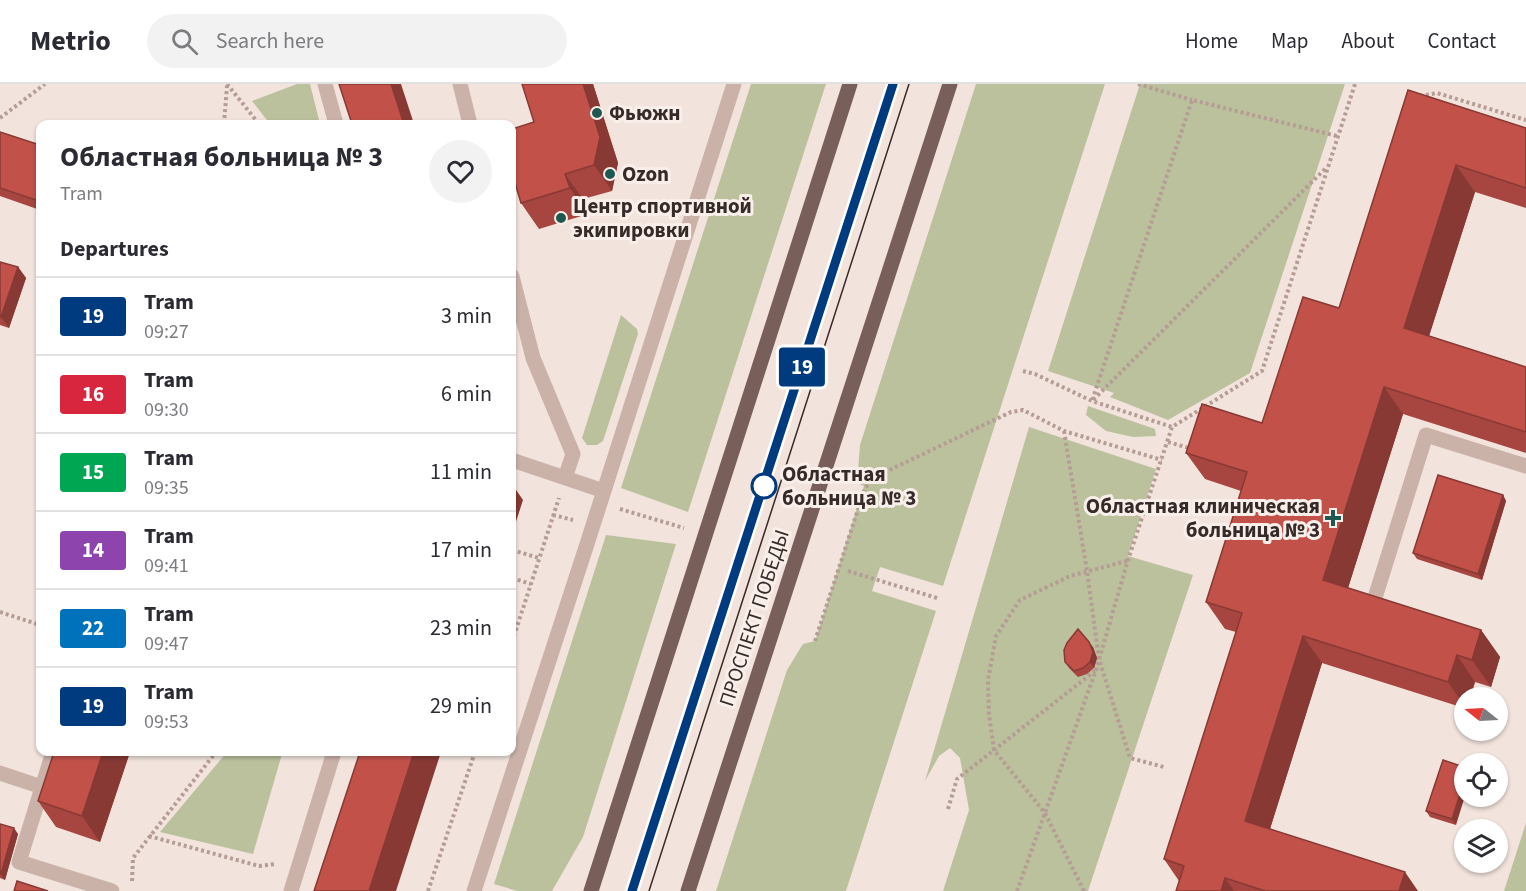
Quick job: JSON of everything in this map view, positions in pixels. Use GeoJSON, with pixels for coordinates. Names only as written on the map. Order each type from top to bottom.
{"type":"FeatureCollection","features":[{"type":"Feature","properties":{"kind":"main road"},"geometry":{"type":"LineString","coordinates":[[591,891],[850,84]]}},
{"type":"Feature","properties":{"kind":"main road","name":"ПРОСПЕКТ ПОБЕДЫ"},"geometry":{"type":"LineString","coordinates":[[688,891],[950,84]]}},
{"type":"Feature","properties":{"kind":"street"},"geometry":{"type":"LineString","coordinates":[[325,84],[335,120]]}},
{"type":"Feature","properties":{"kind":"street"},"geometry":{"type":"LineString","coordinates":[[460,84],[469,120]]}},
{"type":"Feature","properties":{"kind":"street"},"geometry":{"type":"LineString","coordinates":[[474,891],[734,84]]}},
{"type":"Feature","properties":{"kind":"street"},"geometry":{"type":"LineString","coordinates":[[516,292],[533,358],[573,454],[566,478]]}},
{"type":"Feature","properties":{"kind":"street"},"geometry":{"type":"LineString","coordinates":[[1373,604],[1426,435],[1526,466]]}},
{"type":"Feature","properties":{"kind":"street"},"geometry":{"type":"LineString","coordinates":[[516,461],[604,491]]}},
{"type":"Feature","properties":{"kind":"street"},"geometry":{"type":"LineString","coordinates":[[52,756],[19,862],[112,891]]}},
{"type":"Feature","properties":{"kind":"street"},"geometry":{"type":"LineString","coordinates":[[291,891],[333,756]]}},
{"type":"Feature","properties":{"kind":"street"},"geometry":{"type":"LineString","coordinates":[[0,773],[42,787]]}},
{"type":"Feature","properties":{"kind":"path"},"geometry":{"type":"LineString","coordinates":[[0,118],[45,84]]}},
{"type":"Feature","properties":{"kind":"path"},"geometry":{"type":"LineString","coordinates":[[224,120],[227,84]]}},
{"type":"Feature","properties":{"kind":"path"},"geometry":{"type":"LineString","coordinates":[[227,84],[257,120]]}},
{"type":"Feature","properties":{"kind":"path"},"geometry":{"type":"LineString","coordinates":[[1138,84],[1192,100],[1337,136]]}},
{"type":"Feature","properties":{"kind":"path"},"geometry":{"type":"LineString","coordinates":[[1017,891],[1096,670],[1128,560],[1172,428],[1262,371],[1354,84]]}},
{"type":"Feature","properties":{"kind":"path"},"geometry":{"type":"LineString","coordinates":[[1412,100],[1428,93],[1437,93],[1526,120]]}},
{"type":"Feature","properties":{"kind":"path"},"geometry":{"type":"LineString","coordinates":[[1092,401],[1192,100]]}},
{"type":"Feature","properties":{"kind":"path"},"geometry":{"type":"LineString","coordinates":[[1092,401],[1327,167]]}},
{"type":"Feature","properties":{"kind":"path"},"geometry":{"type":"LineString","coordinates":[[1023,371],[1035,374],[1092,401],[1172,428]]}},
{"type":"Feature","properties":{"kind":"path"},"geometry":{"type":"LineString","coordinates":[[815,641],[865,488],[874,477],[1011,412],[1023,410],[1064,431],[1162,460]]}},
{"type":"Feature","properties":{"kind":"path"},"geometry":{"type":"LineString","coordinates":[[1064,431],[1099,659],[1130,758],[1164,767]]}},
{"type":"Feature","properties":{"kind":"path"},"geometry":{"type":"LineString","coordinates":[[1168,442],[1202,452]]}},
{"type":"Feature","properties":{"kind":"path"},"geometry":{"type":"LineString","coordinates":[[516,630],[566,478]]}},
{"type":"Feature","properties":{"kind":"path"},"geometry":{"type":"LineString","coordinates":[[616,508],[654,521],[706,534]]}},
{"type":"Feature","properties":{"kind":"path"},"geometry":{"type":"LineString","coordinates":[[516,551],[539,558]]}},
{"type":"Feature","properties":{"kind":"path"},"geometry":{"type":"LineString","coordinates":[[1084,891],[1045,813],[994,750],[989,714],[988,680],[996,636],[1020,600],[1070,576],[1128,560]]}},
{"type":"Feature","properties":{"kind":"path"},"geometry":{"type":"LineString","coordinates":[[848,571],[937,598]]}},
{"type":"Feature","properties":{"kind":"path"},"geometry":{"type":"LineString","coordinates":[[516,579],[531,584]]}},
{"type":"Feature","properties":{"kind":"path"},"geometry":{"type":"LineString","coordinates":[[0,612],[36,624]]}},
{"type":"Feature","properties":{"kind":"path"},"geometry":{"type":"LineString","coordinates":[[948,809],[957,779],[1096,670]]}},
{"type":"Feature","properties":{"kind":"path"},"geometry":{"type":"LineString","coordinates":[[132,891],[133,858],[213,756]]}},
{"type":"Feature","properties":{"kind":"path"},"geometry":{"type":"LineString","coordinates":[[428,891],[474,756]]}},
{"type":"Feature","properties":{"kind":"path"},"geometry":{"type":"LineString","coordinates":[[149,836],[260,866]]}},
{"type":"Feature","properties":{"kind":"green space"},"geometry":{"type":"Polygon","coordinates":[[[297,84],[310,84],[319,120],[267,120],[252,101],[297,84]]]}},
{"type":"Feature","properties":{"kind":"green space"},"geometry":{"type":"Polygon","coordinates":[[[751,84],[826,84],[688,512],[621,488],[751,84]]]}},
{"type":"Feature","properties":{"kind":"green space"},"geometry":{"type":"Polygon","coordinates":[[[976,84],[1105,84],[943,586],[880,567],[872,591],[936,611],[846,891],[716,891],[787,670],[803,644],[815,641],[864,486],[857,483],[860,445],[976,84]]]}},
{"type":"Feature","properties":{"kind":"green space"},"geometry":{"type":"Polygon","coordinates":[[[1140,84],[1345,84],[1250,373],[1168,420],[1110,397],[1114,393],[1048,371],[1140,84]]]}},
{"type":"Feature","properties":{"kind":"green space"},"geometry":{"type":"Polygon","coordinates":[[[621,315],[637,329],[638,334],[603,441],[597,445],[587,445],[582,438],[621,315]]]}},
{"type":"Feature","properties":{"kind":"green space"},"geometry":{"type":"Polygon","coordinates":[[[1088,406],[1155,429],[1156,436],[1133,437],[1106,431],[1086,415],[1088,406]]]}},
{"type":"Feature","properties":{"kind":"green space"},"geometry":{"type":"Polygon","coordinates":[[[1029,427],[1156,469],[1128,556],[1193,575],[1088,891],[943,891],[969,810],[960,758],[950,748],[939,756],[925,781],[1029,427]]]}},
{"type":"Feature","properties":{"kind":"green space"},"geometry":{"type":"Polygon","coordinates":[[[606,535],[676,544],[583,837],[552,891],[517,891],[494,884],[606,535]]]}},
{"type":"Feature","properties":{"kind":"green space"},"geometry":{"type":"Polygon","coordinates":[[[224,756],[281,756],[253,854],[160,832],[224,756]]]}},
{"type":"Feature","properties":{"kind":"green space"},"geometry":{"type":"Polygon","coordinates":[[[1526,823],[1526,891],[1504,891],[1526,823]]]}},
{"type":"Feature","properties":{"kind":"building"},"geometry":{"type":"Polygon","coordinates":[[[339,84],[391,84],[403,120],[351,120],[339,84]]]}},
{"type":"Feature","properties":{"kind":"building"},"geometry":{"type":"Polygon","coordinates":[[[522,84],[583,84],[600,137],[594,165],[565,174],[570,188],[521,203],[516,186],[516,128],[534,122],[522,84]]]}},
{"type":"Feature","properties":{"kind":"building"},"geometry":{"type":"Polygon","coordinates":[[[1408,90],[1526,128],[1526,188],[1456,165],[1404,328],[1526,367],[1526,432],[1384,387],[1323,580],[1481,630],[1472,660],[1457,655],[1448,682],[1303,636],[1245,821],[1405,872],[1399,891],[1265,891],[1225,878],[1221,891],[1176,891],[1184,866],[1164,859],[1242,613],[1206,602],[1247,472],[1186,453],[1202,404],[1262,423],[1303,297],[1339,308],[1408,90]]]}},
{"type":"Feature","properties":{"kind":"building"},"geometry":{"type":"Polygon","coordinates":[[[0,132],[36,144],[36,200],[0,188],[0,132]]]}},
{"type":"Feature","properties":{"kind":"building"},"geometry":{"type":"Polygon","coordinates":[[[0,262],[18,267],[1,317],[0,317],[0,262]]]}},
{"type":"Feature","properties":{"kind":"building"},"geometry":{"type":"Polygon","coordinates":[[[1438,475],[1503,495],[1478,574],[1413,553],[1438,475]]]}},
{"type":"Feature","properties":{"kind":"building"},"geometry":{"type":"Polygon","coordinates":[[[1078,629],[1089,642],[1093,652],[1090,662],[1074,671],[1065,662],[1064,650],[1078,629]]]}},
{"type":"Feature","properties":{"kind":"building"},"geometry":{"type":"Polygon","coordinates":[[[53,756],[102,756],[82,816],[38,801],[53,756]]]}},
{"type":"Feature","properties":{"kind":"building"},"geometry":{"type":"Polygon","coordinates":[[[359,756],[413,756],[369,891],[314,891],[359,756]]]}},
{"type":"Feature","properties":{"kind":"building"},"geometry":{"type":"Polygon","coordinates":[[[1443,760],[1454,764],[1454,807],[1456,807],[1452,819],[1426,811],[1443,760]]]}},
{"type":"Feature","properties":{"kind":"building"},"geometry":{"type":"Polygon","coordinates":[[[0,824],[14,828],[1,874],[0,874],[0,824]]]}},
{"type":"Feature","properties":{"kind":"building"},"geometry":{"type":"Polygon","coordinates":[[[17,881],[48,891],[14,891],[17,881]]]}},
{"type":"Feature","properties":{"kind":"tram line"},"geometry":{"type":"LineString","coordinates":[[632,891],[893,84]]}},
{"type":"Feature","properties":{"kind":"tram line","name":"19"},"geometry":{"type":"LineString","coordinates":[[632,891],[893,84]]}},
{"type":"Feature","properties":{"kind":"tram line"},"geometry":{"type":"LineString","coordinates":[[649,891],[909,84]]}},
{"type":"Feature","properties":{"kind":"place","name":"Фьюжн"},"geometry":{"type":"Point","coordinates":[597,113]}},
{"type":"Feature","properties":{"kind":"place","name":"Ozon"},"geometry":{"type":"Point","coordinates":[610,174]}},
{"type":"Feature","properties":{"kind":"place","name":"Центр спортивной экипировки"},"geometry":{"type":"Point","coordinates":[561,218]}},
{"type":"Feature","properties":{"kind":"place","name":"Областная больница № 3"},"geometry":{"type":"Point","coordinates":[764,486]}},
{"type":"Feature","properties":{"kind":"place","name":"Областная клиническая больница № 3"},"geometry":{"type":"Point","coordinates":[1333,518]}}]}
